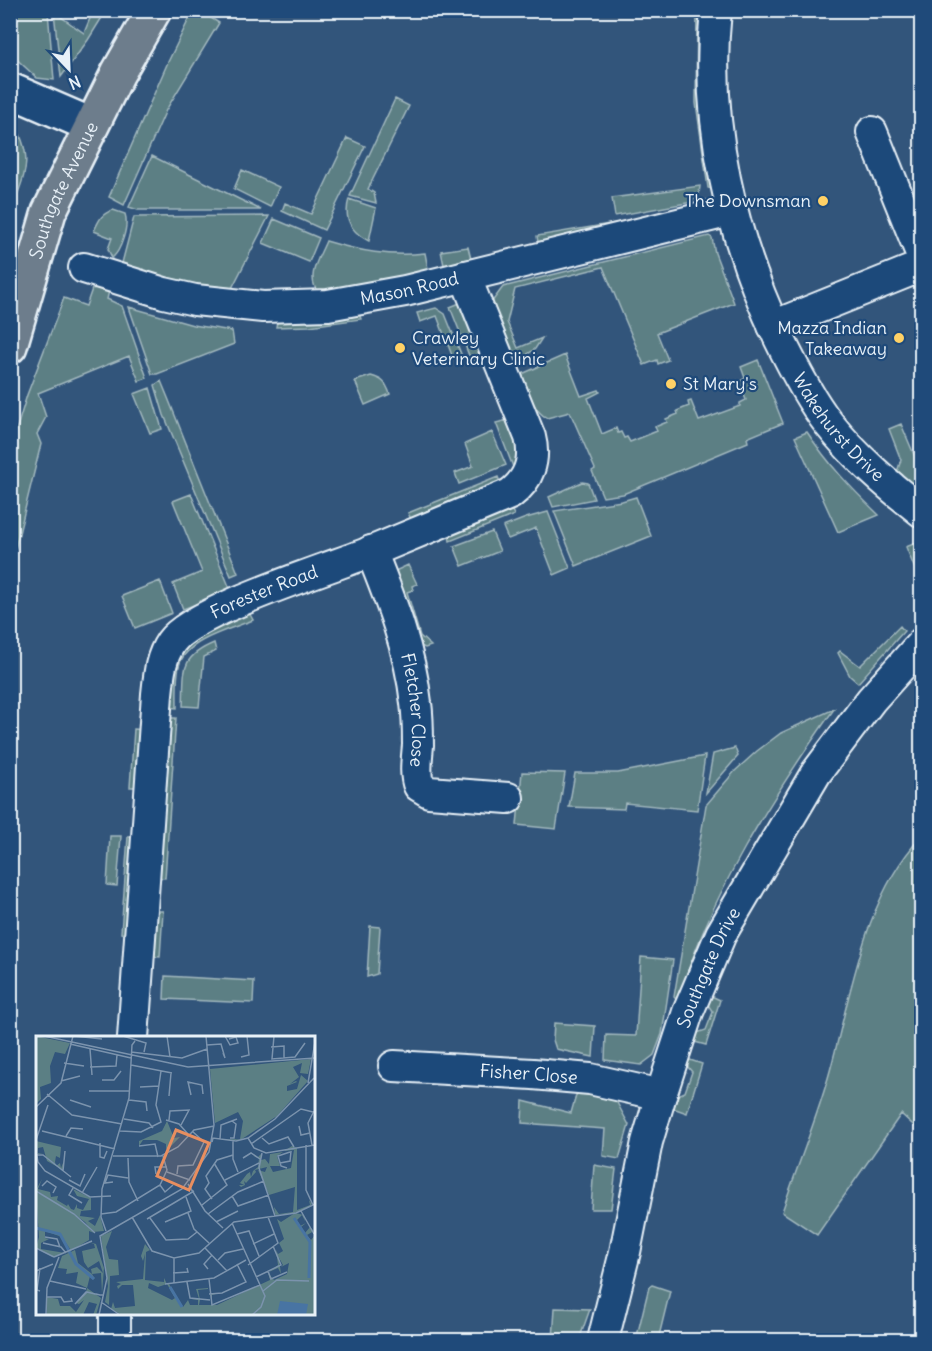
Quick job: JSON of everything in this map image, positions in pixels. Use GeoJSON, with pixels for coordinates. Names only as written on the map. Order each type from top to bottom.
{"type":"FeatureCollection","features":[{"type":"Feature","properties":{"kind":"main road","name":"Southgate Avenue"},"geometry":{"type":"LineString","coordinates":[[10,346],[49,212],[91,125],[154,10]]}},
{"type":"Feature","properties":{"kind":"street","name":"Wakehurst Drive"},"geometry":{"type":"LineString","coordinates":[[716,10],[713,66],[720,149],[731,211],[749,267],[794,369],[828,423],[883,482],[921,512]]}},
{"type":"Feature","properties":{"kind":"street"},"geometry":{"type":"LineString","coordinates":[[10,90],[91,125]]}},
{"type":"Feature","properties":{"kind":"street"},"geometry":{"type":"LineString","coordinates":[[872,132],[921,256]]}},
{"type":"Feature","properties":{"kind":"street","name":"Mason Road"},"geometry":{"type":"LineString","coordinates":[[84,268],[164,293],[195,300],[263,307],[328,305],[465,276],[731,211]]}},
{"type":"Feature","properties":{"kind":"street"},"geometry":{"type":"LineString","coordinates":[[774,326],[921,266]]}},
{"type":"Feature","properties":{"kind":"street","name":"Forester Road"},"geometry":{"type":"LineString","coordinates":[[133,1036],[161,662],[172,640],[211,614],[510,494],[524,482],[528,474],[532,455],[530,437],[465,276]]}},
{"type":"Feature","properties":{"kind":"street","name":"Fletcher Close"},"geometry":{"type":"LineString","coordinates":[[371,551],[406,645],[412,672],[416,705],[416,775],[419,786],[429,792],[508,798]]}},
{"type":"Feature","properties":{"kind":"street","name":"Southgate Drive"},"geometry":{"type":"LineString","coordinates":[[603,1341],[625,1252],[647,1142],[688,1012],[721,934],[816,773],[871,700],[921,643]]}},
{"type":"Feature","properties":{"kind":"street","name":"Fisher Close"},"geometry":{"type":"LineString","coordinates":[[393,1066],[590,1079],[661,1095]]}},
{"type":"Feature","properties":{"kind":"street"},"geometry":{"type":"LineString","coordinates":[[115,1315],[115,1341]]}},
{"type":"Feature","properties":{"kind":"green space"},"geometry":{"type":"Polygon","coordinates":[[[11,10],[48,12],[54,80],[37,78],[11,54],[11,10]]]}},
{"type":"Feature","properties":{"kind":"green space"},"geometry":{"type":"Polygon","coordinates":[[[93,11],[106,11],[61,77],[54,12],[84,33],[93,11]]]}},
{"type":"Feature","properties":{"kind":"green space"},"geometry":{"type":"Polygon","coordinates":[[[193,11],[204,11],[203,13],[219,23],[166,110],[124,205],[109,197],[193,11]]]}},
{"type":"Feature","properties":{"kind":"green space"},"geometry":{"type":"Polygon","coordinates":[[[697,11],[707,11],[717,190],[708,188],[696,103],[697,11]]]}},
{"type":"Feature","properties":{"kind":"green space"},"geometry":{"type":"Polygon","coordinates":[[[395,99],[409,106],[368,189],[374,193],[376,203],[350,196],[395,99]]]}},
{"type":"Feature","properties":{"kind":"green space"},"geometry":{"type":"Polygon","coordinates":[[[11,118],[23,144],[26,164],[21,186],[11,211],[11,118]]]}},
{"type":"Feature","properties":{"kind":"green space"},"geometry":{"type":"Polygon","coordinates":[[[347,138],[365,146],[324,230],[282,211],[285,203],[311,214],[347,138]]]}},
{"type":"Feature","properties":{"kind":"green space"},"geometry":{"type":"Polygon","coordinates":[[[152,156],[261,210],[138,210],[129,207],[152,156]]]}},
{"type":"Feature","properties":{"kind":"green space"},"geometry":{"type":"Polygon","coordinates":[[[242,170],[279,187],[270,207],[234,189],[242,170]]]}},
{"type":"Feature","properties":{"kind":"green space"},"geometry":{"type":"Polygon","coordinates":[[[700,186],[699,194],[692,202],[615,216],[612,198],[700,186]]]}},
{"type":"Feature","properties":{"kind":"green space"},"geometry":{"type":"Polygon","coordinates":[[[349,199],[376,208],[369,241],[357,233],[350,224],[347,213],[349,199]]]}},
{"type":"Feature","properties":{"kind":"green space"},"geometry":{"type":"Polygon","coordinates":[[[113,210],[125,214],[126,225],[121,244],[112,258],[108,249],[112,238],[94,231],[101,218],[113,210]]]}},
{"type":"Feature","properties":{"kind":"green space"},"geometry":{"type":"Polygon","coordinates":[[[269,216],[229,294],[212,293],[121,267],[134,217],[269,216]]]}},
{"type":"Feature","properties":{"kind":"green space"},"geometry":{"type":"Polygon","coordinates":[[[274,219],[319,238],[309,262],[263,243],[274,219]]]}},
{"type":"Feature","properties":{"kind":"green space"},"geometry":{"type":"Polygon","coordinates":[[[616,223],[616,229],[539,248],[537,236],[616,223]]]}},
{"type":"Feature","properties":{"kind":"green space"},"geometry":{"type":"Polygon","coordinates":[[[709,236],[712,238],[715,253],[734,303],[657,333],[668,360],[658,364],[657,360],[644,365],[603,267],[515,289],[507,322],[518,348],[542,338],[535,349],[516,362],[491,303],[503,287],[709,236]]]}},
{"type":"Feature","properties":{"kind":"green space"},"geometry":{"type":"Polygon","coordinates":[[[326,241],[375,252],[425,253],[429,274],[319,294],[315,288],[313,274],[326,241]]]}},
{"type":"Feature","properties":{"kind":"green space"},"geometry":{"type":"Polygon","coordinates":[[[468,247],[472,263],[445,270],[441,251],[468,247]]]}},
{"type":"Feature","properties":{"kind":"green space"},"geometry":{"type":"Polygon","coordinates":[[[110,287],[107,299],[122,306],[147,378],[139,381],[129,356],[38,393],[46,417],[37,434],[41,444],[11,566],[11,447],[27,395],[64,298],[86,306],[92,289],[110,287]]]}},
{"type":"Feature","properties":{"kind":"green space"},"geometry":{"type":"Polygon","coordinates":[[[465,301],[486,354],[472,363],[450,307],[465,301]]]}},
{"type":"Feature","properties":{"kind":"green space"},"geometry":{"type":"Polygon","coordinates":[[[129,307],[193,325],[232,331],[234,344],[152,374],[129,307]]]}},
{"type":"Feature","properties":{"kind":"green space"},"geometry":{"type":"Polygon","coordinates":[[[436,308],[445,314],[461,354],[453,358],[437,316],[420,322],[417,313],[436,308]]]}},
{"type":"Feature","properties":{"kind":"green space"},"geometry":{"type":"Polygon","coordinates":[[[358,311],[361,319],[309,326],[276,327],[278,316],[358,311]]]}},
{"type":"Feature","properties":{"kind":"green space"},"geometry":{"type":"Polygon","coordinates":[[[565,355],[581,396],[599,390],[600,392],[588,398],[602,434],[616,428],[618,433],[621,432],[630,442],[657,431],[655,427],[667,422],[666,419],[678,414],[677,411],[689,406],[688,402],[691,401],[699,421],[740,406],[740,403],[746,400],[739,382],[745,378],[741,367],[758,360],[783,423],[747,438],[748,442],[623,494],[603,497],[592,471],[595,469],[570,412],[547,418],[531,399],[522,374],[565,355]]]}},
{"type":"Feature","properties":{"kind":"green space"},"geometry":{"type":"Polygon","coordinates":[[[371,376],[384,382],[390,394],[365,405],[355,381],[371,376]]]}},
{"type":"Feature","properties":{"kind":"green space"},"geometry":{"type":"Polygon","coordinates":[[[161,381],[238,573],[231,576],[164,415],[155,385],[161,381]]]}},
{"type":"Feature","properties":{"kind":"green space"},"geometry":{"type":"Polygon","coordinates":[[[150,388],[162,429],[150,433],[134,394],[150,388]]]}},
{"type":"Feature","properties":{"kind":"green space"},"geometry":{"type":"Polygon","coordinates":[[[512,419],[523,445],[515,472],[496,423],[512,419]]]}},
{"type":"Feature","properties":{"kind":"green space"},"geometry":{"type":"Polygon","coordinates":[[[901,424],[921,471],[921,496],[896,475],[901,460],[889,429],[901,424]]]}},
{"type":"Feature","properties":{"kind":"green space"},"geometry":{"type":"Polygon","coordinates":[[[492,432],[506,465],[459,484],[455,473],[473,466],[465,444],[492,432]]]}},
{"type":"Feature","properties":{"kind":"green space"},"geometry":{"type":"Polygon","coordinates":[[[807,432],[840,475],[879,515],[838,532],[795,437],[807,432]]]}},
{"type":"Feature","properties":{"kind":"green space"},"geometry":{"type":"Polygon","coordinates":[[[498,477],[502,487],[412,521],[408,513],[498,477]]]}},
{"type":"Feature","properties":{"kind":"green space"},"geometry":{"type":"Polygon","coordinates":[[[582,482],[588,483],[594,499],[553,507],[549,497],[582,482]]]}},
{"type":"Feature","properties":{"kind":"green space"},"geometry":{"type":"Polygon","coordinates":[[[191,494],[231,591],[183,609],[173,584],[202,572],[173,501],[191,494]]]}},
{"type":"Feature","properties":{"kind":"green space"},"geometry":{"type":"Polygon","coordinates":[[[636,497],[651,536],[576,566],[554,511],[636,497]]]}},
{"type":"Feature","properties":{"kind":"green space"},"geometry":{"type":"Polygon","coordinates":[[[510,506],[514,515],[450,541],[448,531],[510,506]]]}},
{"type":"Feature","properties":{"kind":"green space"},"geometry":{"type":"Polygon","coordinates":[[[548,512],[570,568],[554,575],[536,528],[508,539],[503,527],[548,512]]]}},
{"type":"Feature","properties":{"kind":"green space"},"geometry":{"type":"Polygon","coordinates":[[[492,532],[500,551],[462,566],[454,546],[492,532]]]}},
{"type":"Feature","properties":{"kind":"green space"},"geometry":{"type":"Polygon","coordinates":[[[921,541],[921,584],[906,547],[921,541]]]}},
{"type":"Feature","properties":{"kind":"green space"},"geometry":{"type":"Polygon","coordinates":[[[408,565],[417,584],[412,586],[413,590],[407,592],[420,636],[431,646],[425,648],[414,643],[391,573],[408,565]]]}},
{"type":"Feature","properties":{"kind":"green space"},"geometry":{"type":"Polygon","coordinates":[[[160,581],[172,613],[135,628],[122,596],[160,581]]]}},
{"type":"Feature","properties":{"kind":"green space"},"geometry":{"type":"Polygon","coordinates":[[[248,611],[253,620],[199,642],[183,657],[177,676],[177,708],[166,707],[179,644],[248,611]]]}},
{"type":"Feature","properties":{"kind":"green space"},"geometry":{"type":"Polygon","coordinates":[[[900,626],[904,631],[858,683],[850,676],[838,653],[840,651],[860,666],[900,626]]]}},
{"type":"Feature","properties":{"kind":"green space"},"geometry":{"type":"Polygon","coordinates":[[[214,643],[216,651],[204,657],[199,707],[183,706],[186,667],[194,654],[214,643]]]}},
{"type":"Feature","properties":{"kind":"green space"},"geometry":{"type":"Polygon","coordinates":[[[834,709],[787,778],[744,849],[707,923],[678,1001],[674,997],[706,805],[735,771],[781,733],[834,709]]]}},
{"type":"Feature","properties":{"kind":"green space"},"geometry":{"type":"Polygon","coordinates":[[[170,718],[176,718],[165,878],[155,877],[170,718]]]}},
{"type":"Feature","properties":{"kind":"green space"},"geometry":{"type":"Polygon","coordinates":[[[134,729],[144,730],[138,782],[134,787],[130,787],[134,729]]]}},
{"type":"Feature","properties":{"kind":"green space"},"geometry":{"type":"Polygon","coordinates":[[[735,748],[738,756],[706,793],[713,754],[735,748]]]}},
{"type":"Feature","properties":{"kind":"green space"},"geometry":{"type":"Polygon","coordinates":[[[705,756],[697,810],[625,803],[624,809],[569,807],[575,773],[618,773],[705,756]]]}},
{"type":"Feature","properties":{"kind":"green space"},"geometry":{"type":"Polygon","coordinates":[[[522,772],[565,773],[556,829],[517,825],[522,772]]]}},
{"type":"Feature","properties":{"kind":"green space"},"geometry":{"type":"Polygon","coordinates":[[[110,836],[121,836],[117,886],[107,885],[110,836]]]}},
{"type":"Feature","properties":{"kind":"green space"},"geometry":{"type":"Polygon","coordinates":[[[128,837],[134,837],[127,934],[121,933],[128,837]]]}},
{"type":"Feature","properties":{"kind":"green space"},"geometry":{"type":"Polygon","coordinates":[[[921,837],[921,1132],[901,1114],[817,1235],[782,1212],[823,1095],[852,983],[872,920],[901,862],[921,837]]]}},
{"type":"Feature","properties":{"kind":"green space"},"geometry":{"type":"Polygon","coordinates":[[[153,911],[163,911],[160,957],[150,956],[153,911]]]}},
{"type":"Feature","properties":{"kind":"green space"},"geometry":{"type":"Polygon","coordinates":[[[370,926],[380,927],[377,974],[367,977],[370,926]]]}},
{"type":"Feature","properties":{"kind":"green space"},"geometry":{"type":"Polygon","coordinates":[[[641,957],[673,960],[662,1034],[654,1055],[641,1065],[605,1060],[606,1035],[636,1036],[641,957]]]}},
{"type":"Feature","properties":{"kind":"green space"},"geometry":{"type":"Polygon","coordinates":[[[165,976],[254,981],[253,1003],[164,999],[165,976]]]}},
{"type":"Feature","properties":{"kind":"green space"},"geometry":{"type":"Polygon","coordinates":[[[709,995],[720,1000],[706,1045],[691,1041],[694,1034],[706,1030],[713,1012],[706,1002],[709,995]]]}},
{"type":"Feature","properties":{"kind":"green space"},"geometry":{"type":"Polygon","coordinates":[[[554,1023],[595,1026],[593,1057],[556,1049],[553,1040],[554,1023]]]}},
{"type":"Feature","properties":{"kind":"green space"},"geometry":{"type":"Polygon","coordinates":[[[684,1058],[702,1064],[687,1113],[670,1107],[671,1098],[685,1092],[692,1072],[684,1062],[684,1058]]]}},
{"type":"Feature","properties":{"kind":"green space"},"geometry":{"type":"Polygon","coordinates":[[[579,1085],[615,1099],[629,1125],[619,1159],[603,1156],[605,1129],[522,1123],[523,1101],[571,1113],[579,1085]]]}},
{"type":"Feature","properties":{"kind":"green space"},"geometry":{"type":"Polygon","coordinates":[[[594,1165],[616,1169],[611,1209],[591,1209],[594,1165]]]}},
{"type":"Feature","properties":{"kind":"green space"},"geometry":{"type":"Polygon","coordinates":[[[652,1285],[670,1291],[658,1340],[636,1340],[649,1287],[652,1285]]]}},
{"type":"Feature","properties":{"kind":"green space"},"geometry":{"type":"Polygon","coordinates":[[[555,1308],[590,1309],[579,1340],[553,1340],[555,1308]]]}},
{"type":"Feature","properties":{"kind":"place","name":"The Downsman"},"geometry":{"type":"Point","coordinates":[823,201]}},
{"type":"Feature","properties":{"kind":"place","name":"Mazza Indian Takeaway"},"geometry":{"type":"Point","coordinates":[899,338]}},
{"type":"Feature","properties":{"kind":"place","name":"Crawley Veterinary Clinic"},"geometry":{"type":"Point","coordinates":[400,348]}},
{"type":"Feature","properties":{"kind":"place","name":"St Mary's"},"geometry":{"type":"Point","coordinates":[671,384]}}]}
